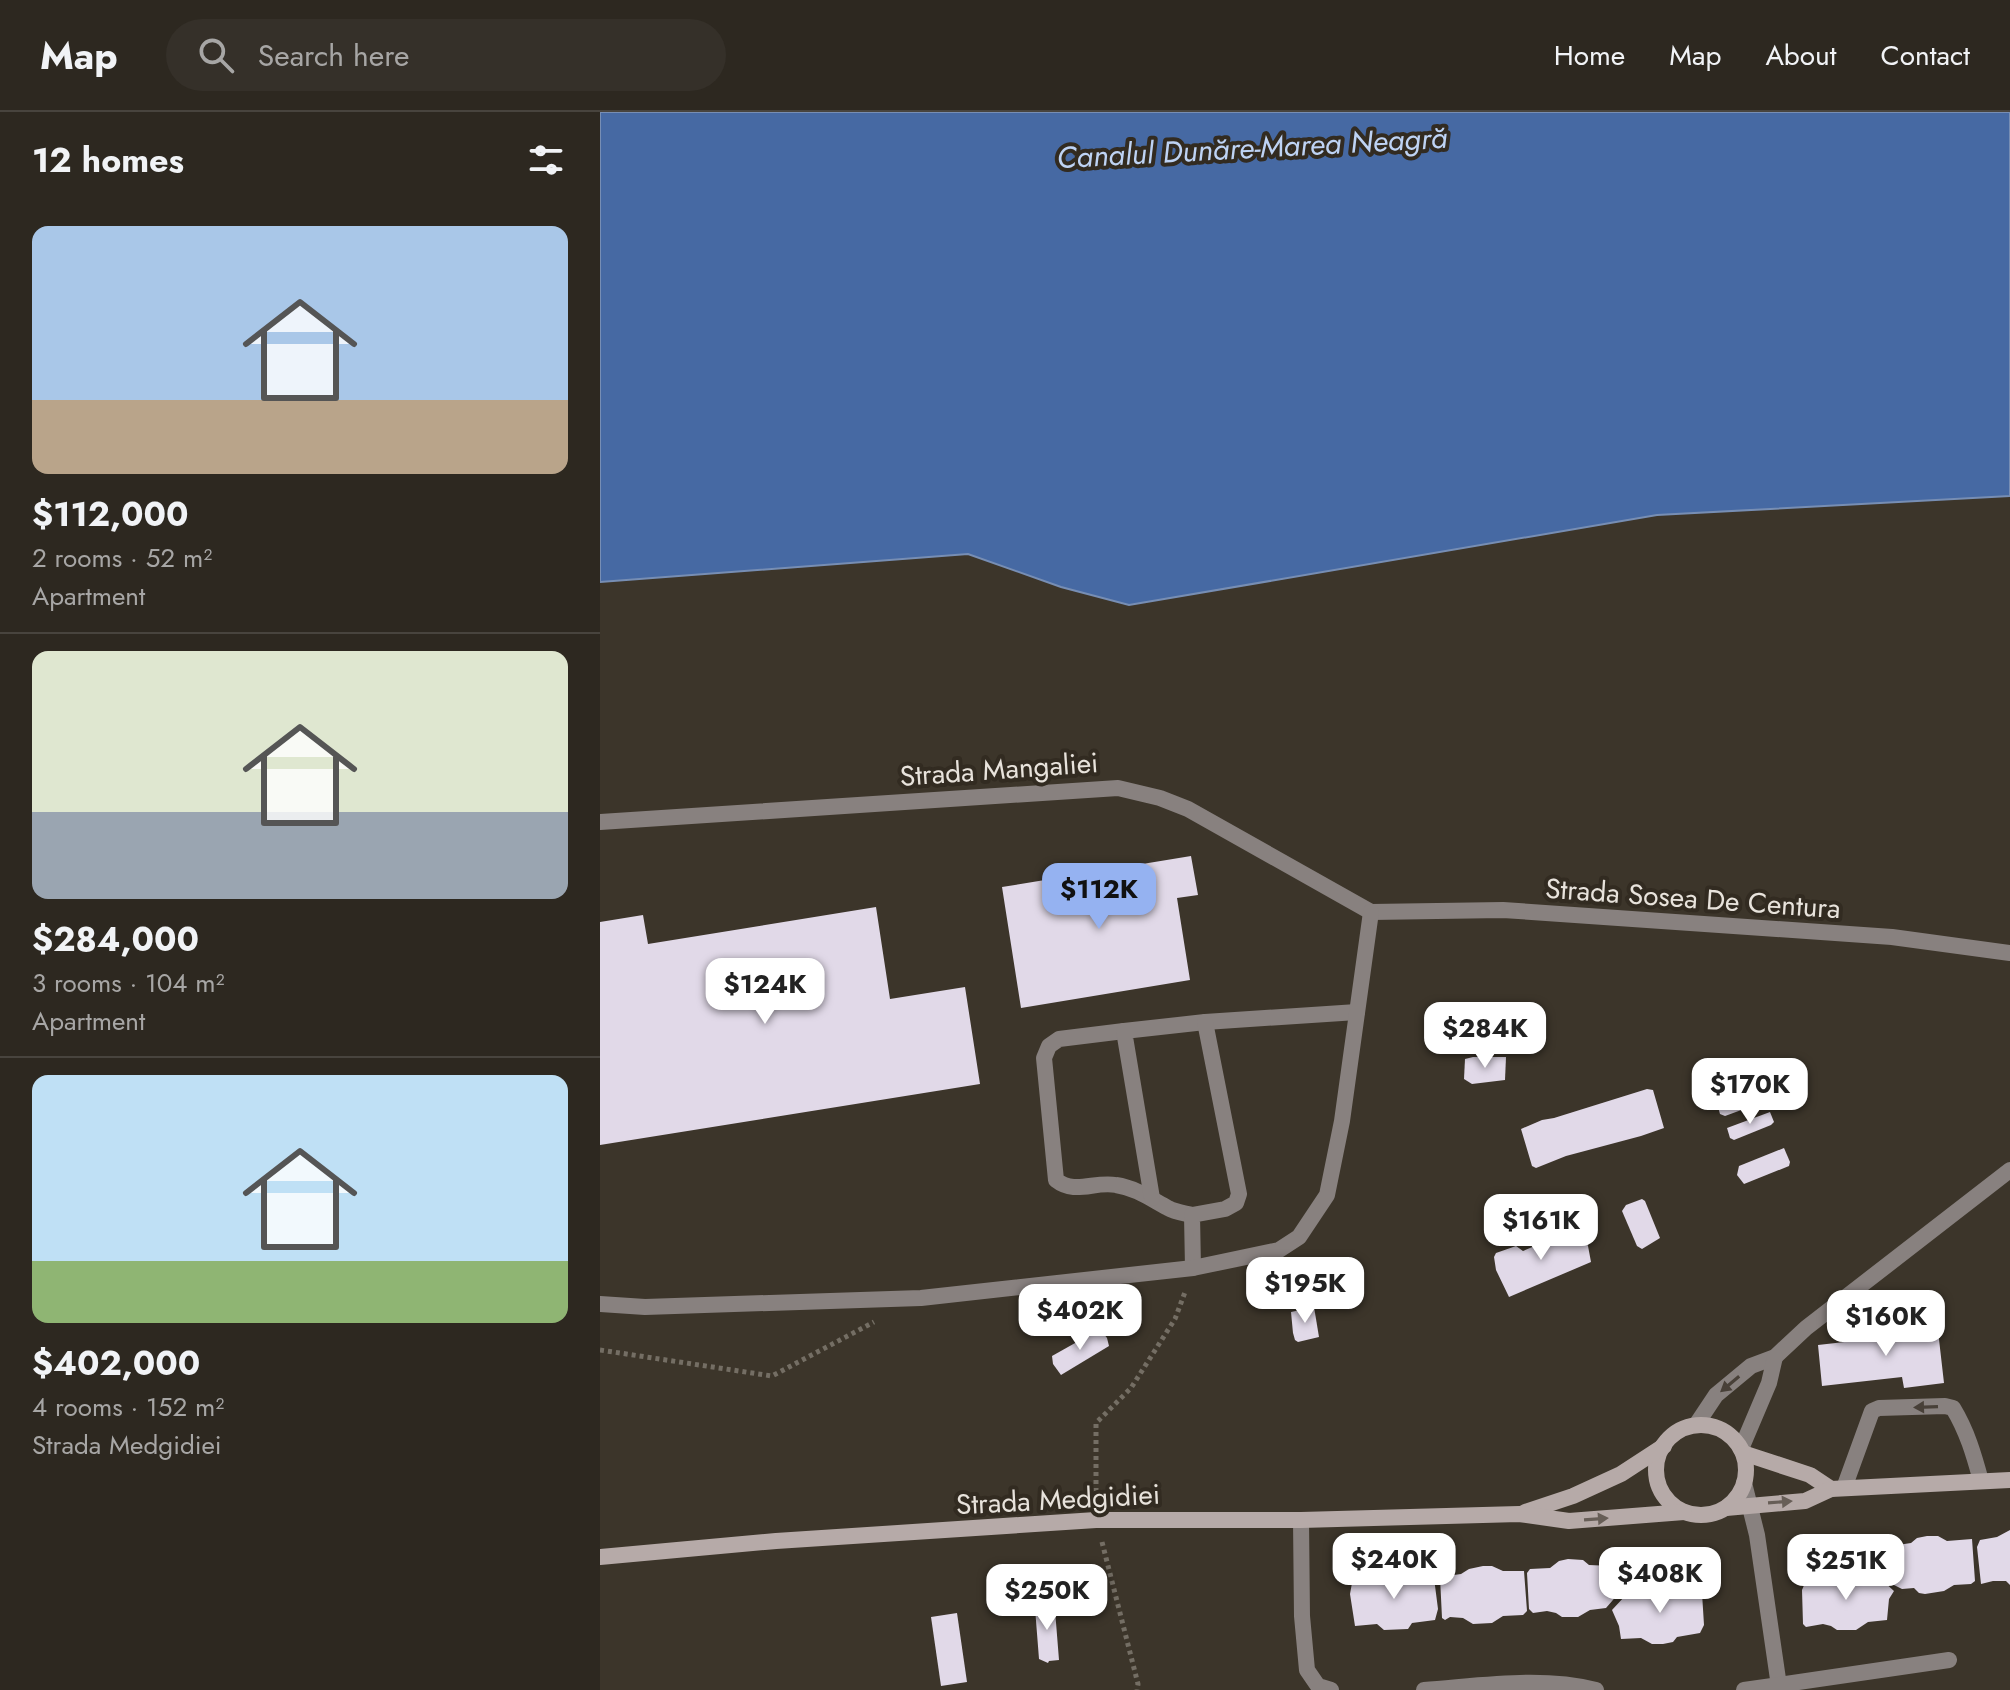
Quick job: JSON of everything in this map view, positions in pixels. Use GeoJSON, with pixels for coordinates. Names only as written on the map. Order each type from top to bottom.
{"type":"FeatureCollection","features":[{"type":"Feature","properties":{"kind":"main road"},"geometry":{"type":"LineString","coordinates":[[1696,1425],[1722,1430],[1733,1438],[1742,1451],[1746,1468],[1744,1483],[1737,1497],[1726,1508],[1705,1515],[1684,1512],[1673,1505],[1664,1495],[1657,1471],[1658,1458],[1672,1436],[1696,1425]]}},
{"type":"Feature","properties":{"kind":"main road","name":"Strada Medgidiei"},"geometry":{"type":"LineString","coordinates":[[1519,1514],[1573,1496],[1621,1474],[1664,1446]]}},
{"type":"Feature","properties":{"kind":"main road"},"geometry":{"type":"LineString","coordinates":[[1742,1451],[1810,1475],[1838,1489]]}},
{"type":"Feature","properties":{"kind":"main road"},"geometry":{"type":"LineString","coordinates":[[1726,1508],[1805,1501],[1838,1489],[2010,1480]]}},
{"type":"Feature","properties":{"kind":"main road","name":"Strada Medgidiei"},"geometry":{"type":"LineString","coordinates":[[600,1557],[776,1541],[1096,1520],[1301,1520],[1519,1514],[1569,1521],[1684,1512]]}},
{"type":"Feature","properties":{"kind":"street","name":"Strada Mangaliei"},"geometry":{"type":"LineString","coordinates":[[600,822],[1118,788],[1160,798],[1188,809],[1371,912]]}},
{"type":"Feature","properties":{"kind":"street","name":"Strada Sosea De Centura"},"geometry":{"type":"LineString","coordinates":[[1371,912],[1503,910],[1892,937],[2010,953]]}},
{"type":"Feature","properties":{"kind":"street"},"geometry":{"type":"LineString","coordinates":[[600,1304],[645,1307],[921,1298],[1193,1268],[1279,1250],[1299,1237],[1327,1195],[1342,1121],[1371,912]]}},
{"type":"Feature","properties":{"kind":"street"},"geometry":{"type":"LineString","coordinates":[[1205,1022],[1239,1194],[1236,1203],[1225,1209],[1192,1215],[1171,1210],[1152,1198],[1114,1184],[1071,1188],[1064,1187],[1056,1180],[1044,1058],[1049,1046],[1059,1039],[1205,1022],[1357,1012]]}},
{"type":"Feature","properties":{"kind":"street"},"geometry":{"type":"LineString","coordinates":[[1124,1031],[1152,1198]]}},
{"type":"Feature","properties":{"kind":"street"},"geometry":{"type":"LineString","coordinates":[[1696,1425],[1716,1395],[1751,1366],[1775,1357],[1806,1328],[2010,1170]]}},
{"type":"Feature","properties":{"kind":"street"},"geometry":{"type":"LineString","coordinates":[[1192,1215],[1193,1268]]}},
{"type":"Feature","properties":{"kind":"street"},"geometry":{"type":"LineString","coordinates":[[1742,1451],[1769,1383],[1775,1357]]}},
{"type":"Feature","properties":{"kind":"street"},"geometry":{"type":"LineString","coordinates":[[1838,1489],[1872,1411],[1879,1408],[1953,1408],[1972,1447],[1981,1481]]}},
{"type":"Feature","properties":{"kind":"street"},"geometry":{"type":"LineString","coordinates":[[1744,1483],[1757,1535],[1779,1686]]}},
{"type":"Feature","properties":{"kind":"street"},"geometry":{"type":"LineString","coordinates":[[1301,1520],[1302,1616],[1307,1670],[1318,1686],[1331,1690]]}},
{"type":"Feature","properties":{"kind":"street"},"geometry":{"type":"LineString","coordinates":[[1744,1690],[1949,1660]]}},
{"type":"Feature","properties":{"kind":"street"},"geometry":{"type":"LineString","coordinates":[[1424,1690],[1544,1682],[1596,1690]]}},
{"type":"Feature","properties":{"kind":"path"},"geometry":{"type":"LineString","coordinates":[[1137,1690],[1096,1520],[1096,1423],[1131,1388],[1175,1319],[1193,1268]]}},
{"type":"Feature","properties":{"kind":"path"},"geometry":{"type":"LineString","coordinates":[[600,1350],[772,1376],[880,1319]]}},
{"type":"Feature","properties":{"kind":"water","name":"Canalul Dunăre-Marea Neagră"},"geometry":{"type":"Polygon","coordinates":[[[600,112],[2010,112],[2010,496],[1657,515],[1129,605],[1061,587],[968,554],[600,582],[600,112]]]}},
{"type":"Feature","properties":{"kind":"building"},"geometry":{"type":"Polygon","coordinates":[[[1191,856],[1198,895],[1177,898],[1190,980],[1021,1008],[1002,887],[1191,856]]]}},
{"type":"Feature","properties":{"kind":"building"},"geometry":{"type":"Polygon","coordinates":[[[876,907],[890,999],[965,987],[980,1084],[600,1145],[600,922],[643,915],[648,944],[876,907]]]}},
{"type":"Feature","properties":{"kind":"building"},"geometry":{"type":"Polygon","coordinates":[[[1506,1057],[1505,1080],[1472,1084],[1464,1079],[1465,1059],[1506,1057]]]}},
{"type":"Feature","properties":{"kind":"building"},"geometry":{"type":"Polygon","coordinates":[[[1759,1078],[1767,1096],[1766,1101],[1725,1116],[1720,1114],[1717,1093],[1740,1082],[1759,1078]]]}},
{"type":"Feature","properties":{"kind":"building"},"geometry":{"type":"Polygon","coordinates":[[[1647,1089],[1653,1090],[1664,1128],[1566,1156],[1536,1168],[1532,1166],[1521,1129],[1647,1089]]]}},
{"type":"Feature","properties":{"kind":"building"},"geometry":{"type":"Polygon","coordinates":[[[1770,1112],[1774,1122],[1771,1125],[1734,1140],[1730,1138],[1727,1128],[1770,1112]]]}},
{"type":"Feature","properties":{"kind":"building"},"geometry":{"type":"Polygon","coordinates":[[[1784,1148],[1789,1166],[1744,1184],[1737,1175],[1739,1166],[1784,1148]]]}},
{"type":"Feature","properties":{"kind":"building"},"geometry":{"type":"Polygon","coordinates":[[[1642,1199],[1660,1238],[1642,1249],[1637,1246],[1622,1211],[1626,1205],[1642,1199]]]}},
{"type":"Feature","properties":{"kind":"building"},"geometry":{"type":"Polygon","coordinates":[[[1575,1229],[1581,1230],[1591,1262],[1509,1297],[1496,1270],[1496,1253],[1516,1246],[1523,1251],[1575,1229]]]}},
{"type":"Feature","properties":{"kind":"building"},"geometry":{"type":"Polygon","coordinates":[[[1314,1307],[1319,1337],[1298,1342],[1293,1333],[1291,1312],[1314,1307]]]}},
{"type":"Feature","properties":{"kind":"building"},"geometry":{"type":"Polygon","coordinates":[[[1937,1322],[1944,1383],[1904,1388],[1902,1377],[1822,1386],[1818,1345],[1897,1336],[1897,1327],[1937,1322]]]}},
{"type":"Feature","properties":{"kind":"building"},"geometry":{"type":"Polygon","coordinates":[[[1100,1329],[1109,1346],[1061,1375],[1053,1364],[1052,1356],[1100,1329]]]}},
{"type":"Feature","properties":{"kind":"building"},"geometry":{"type":"Polygon","coordinates":[[[2010,1530],[2010,1585],[2006,1581],[1981,1584],[1977,1547],[1980,1540],[1997,1537],[2010,1530]]]}},
{"type":"Feature","properties":{"kind":"building"},"geometry":{"type":"Polygon","coordinates":[[[1927,1536],[1938,1536],[1947,1541],[1972,1539],[1975,1581],[1925,1594],[1888,1582],[1884,1575],[1888,1567],[1887,1552],[1891,1546],[1911,1543],[1927,1536]]]}},
{"type":"Feature","properties":{"kind":"building"},"geometry":{"type":"Polygon","coordinates":[[[1568,1559],[1583,1560],[1589,1565],[1612,1566],[1614,1584],[1619,1593],[1606,1608],[1590,1610],[1578,1617],[1562,1617],[1547,1611],[1533,1613],[1529,1609],[1527,1573],[1530,1569],[1550,1568],[1568,1559]]]}},
{"type":"Feature","properties":{"kind":"building"},"geometry":{"type":"Polygon","coordinates":[[[1483,1566],[1503,1571],[1524,1571],[1527,1611],[1523,1615],[1503,1616],[1492,1623],[1473,1624],[1463,1618],[1442,1618],[1440,1577],[1483,1566]]]}},
{"type":"Feature","properties":{"kind":"building"},"geometry":{"type":"Polygon","coordinates":[[[1390,1572],[1434,1578],[1438,1609],[1435,1620],[1412,1623],[1408,1629],[1384,1630],[1377,1624],[1355,1626],[1350,1594],[1352,1583],[1368,1581],[1390,1572]]]}},
{"type":"Feature","properties":{"kind":"building"},"geometry":{"type":"Polygon","coordinates":[[[1858,1573],[1868,1579],[1883,1581],[1894,1591],[1889,1599],[1887,1620],[1868,1622],[1856,1630],[1837,1630],[1823,1624],[1806,1627],[1803,1624],[1802,1590],[1805,1583],[1827,1581],[1836,1574],[1858,1573]]]}},
{"type":"Feature","properties":{"kind":"building"},"geometry":{"type":"Polygon","coordinates":[[[1668,1586],[1678,1592],[1702,1593],[1704,1625],[1700,1633],[1677,1637],[1673,1642],[1663,1644],[1652,1644],[1641,1638],[1621,1639],[1612,1610],[1625,1596],[1642,1594],[1648,1588],[1668,1586]]]}},
{"type":"Feature","properties":{"kind":"building"},"geometry":{"type":"Polygon","coordinates":[[[1037,1603],[1053,1605],[1055,1610],[1059,1660],[1048,1663],[1039,1659],[1037,1603]]]}},
{"type":"Feature","properties":{"kind":"building"},"geometry":{"type":"Polygon","coordinates":[[[957,1613],[967,1682],[941,1686],[931,1617],[957,1613]]]}}]}
